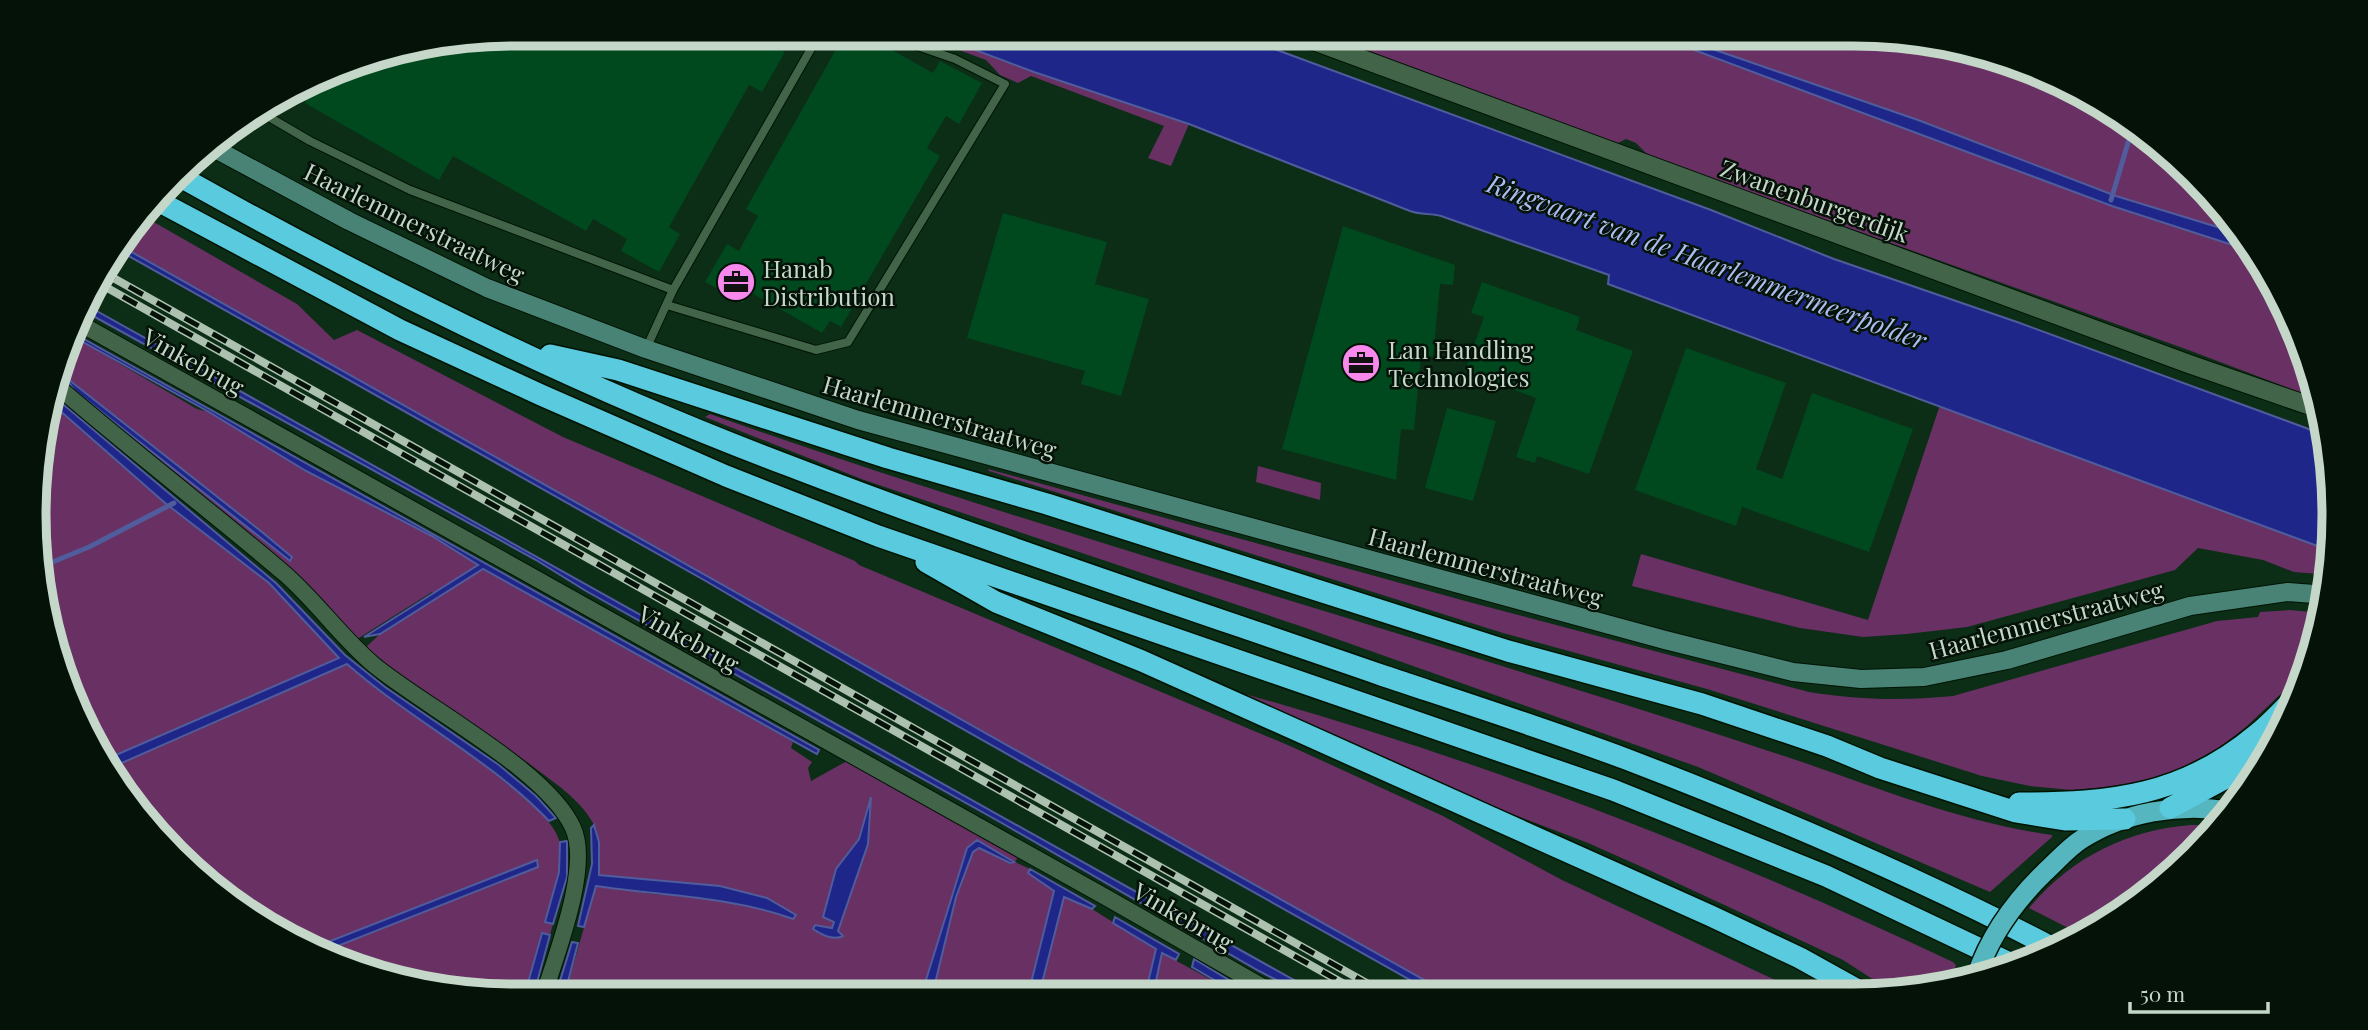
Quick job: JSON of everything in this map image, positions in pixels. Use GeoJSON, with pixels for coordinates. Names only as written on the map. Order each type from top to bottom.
{"type":"FeatureCollection","features":[{"type":"Feature","properties":{"kind":"highway"},"geometry":{"type":"LineString","coordinates":[[186,180],[326,255],[507,346],[782,464],[1623,758],[1770,817],[1955,898],[2045,944]]}},
{"type":"Feature","properties":{"kind":"highway"},"geometry":{"type":"LineString","coordinates":[[163,204],[400,330],[726,476],[878,536],[1613,790],[1826,876],[2004,960]]}},
{"type":"Feature","properties":{"kind":"highway"},"geometry":{"type":"LineString","coordinates":[[507,346],[618,370],[888,458],[1046,504],[1485,644],[1702,704],[1827,746],[1880,768],[2016,812],[2065,820],[2125,819]]}},
{"type":"Feature","properties":{"kind":"highway"},"geometry":{"type":"LineString","coordinates":[[878,536],[996,602],[1142,661],[1711,916],[1800,958],[1847,984]]}},
{"type":"Feature","properties":{"kind":"highway"},"geometry":{"type":"LineString","coordinates":[[1971,797],[2018,803],[2102,801],[2163,787],[2207,768],[2234,752],[2278,715]]}},
{"type":"Feature","properties":{"kind":"highway"},"geometry":{"type":"LineString","coordinates":[[1980,967],[1993,935],[2008,912],[2045,872],[2081,839],[2125,819],[2170,808],[2238,772],[2253,760]]}},
{"type":"Feature","properties":{"kind":"highway"},"geometry":{"type":"LineString","coordinates":[[2170,808],[2218,810]]}},
{"type":"Feature","properties":{"kind":"main road","name":"Haarlemmerstraatweg"},"geometry":{"type":"LineString","coordinates":[[219,151],[349,221],[487,288],[646,349],[858,420],[1665,640],[1793,672],[1861,679],[1924,677],[2007,660],[2190,606],[2288,592],[2315,595]]}},
{"type":"Feature","properties":{"kind":"street","name":"Zwanenburgerdijk"},"geometry":{"type":"LineString","coordinates":[[1327,46],[2163,355],[2310,406]]}},
{"type":"Feature","properties":{"kind":"street","name":"Vinkebrug"},"geometry":{"type":"LineString","coordinates":[[85,326],[1109,899],[1256,984]]}},
{"type":"Feature","properties":{"kind":"street"},"geometry":{"type":"LineString","coordinates":[[62,390],[287,577],[373,664],[499,754],[537,784],[560,807],[574,829],[579,846],[579,863],[566,922],[547,984]]}},
{"type":"Feature","properties":{"kind":"lane"},"geometry":{"type":"LineString","coordinates":[[646,349],[673,290],[813,46]]}},
{"type":"Feature","properties":{"kind":"lane","name":"Haarlemmerstraatweg"},"geometry":{"type":"LineString","coordinates":[[667,305],[816,350],[848,342],[1005,84],[956,59],[918,46]]}},
{"type":"Feature","properties":{"kind":"lane","name":"Haarlemmerstraatweg"},"geometry":{"type":"LineString","coordinates":[[268,116],[310,141],[410,190],[673,290]]}},
{"type":"Feature","properties":{"kind":"shaded area"},"geometry":{"type":"Polygon","coordinates":[[[948,46],[965,46],[1189,124],[1171,166],[1148,158],[1164,126],[1031,76],[1018,83],[1000,75],[986,60],[948,46]]]}},
{"type":"Feature","properties":{"kind":"shaded area"},"geometry":{"type":"Polygon","coordinates":[[[1356,46],[1695,46],[1692,48],[2237,246],[2274,307],[2298,364],[2307,395],[1649,156],[1636,143],[1626,139],[1616,144],[1356,46]]]}},
{"type":"Feature","properties":{"kind":"shaded area"},"geometry":{"type":"Polygon","coordinates":[[[1704,46],[1884,47],[1945,55],[2004,70],[2088,108],[2139,143],[2185,183],[2226,230],[2116,196],[1918,120],[1704,46]]]}},
{"type":"Feature","properties":{"kind":"shaded area"},"geometry":{"type":"Polygon","coordinates":[[[150,220],[297,304],[334,340],[357,330],[563,437],[1290,746],[1443,816],[1562,880],[1784,984],[1431,984],[128,250],[150,220]]]}},
{"type":"Feature","properties":{"kind":"shaded area"},"geometry":{"type":"Polygon","coordinates":[[[79,340],[197,409],[209,412],[306,471],[432,536],[479,565],[354,641],[271,558],[75,391],[289,561],[292,558],[66,378],[79,340]]]}},
{"type":"Feature","properties":{"kind":"shaded area"},"geometry":{"type":"Polygon","coordinates":[[[1940,405],[2321,547],[2318,574],[2294,572],[2263,560],[2198,548],[2175,570],[1967,627],[1863,637],[1800,628],[1632,586],[1641,554],[1868,620],[1940,405]]]}},
{"type":"Feature","properties":{"kind":"shaded area"},"geometry":{"type":"Polygon","coordinates":[[[58,409],[165,503],[269,583],[340,658],[112,757],[94,723],[70,666],[61,637],[50,576],[47,484],[58,409]]]}},
{"type":"Feature","properties":{"kind":"shaded area"},"geometry":{"type":"Polygon","coordinates":[[[710,414],[1027,519],[1715,733],[1928,806],[2052,837],[1990,892],[1698,767],[1300,626],[864,480],[705,417],[710,414]]]}},
{"type":"Feature","properties":{"kind":"shaded area"},"geometry":{"type":"Polygon","coordinates":[[[1258,466],[1321,483],[1320,500],[1256,482],[1258,466]]]}},
{"type":"Feature","properties":{"kind":"shaded area"},"geometry":{"type":"Polygon","coordinates":[[[988,469],[1469,602],[1809,692],[1845,697],[1916,699],[1953,696],[2217,621],[2258,617],[2260,612],[2312,612],[2292,681],[2246,727],[2219,748],[2181,768],[2142,782],[2072,790],[2030,786],[1982,776],[1707,689],[1503,633],[988,469]]]}},
{"type":"Feature","properties":{"kind":"shaded area"},"geometry":{"type":"Polygon","coordinates":[[[483,569],[793,742],[791,748],[812,762],[808,768],[811,781],[847,761],[1018,857],[1015,862],[1030,869],[1029,873],[1054,890],[1031,984],[935,984],[956,897],[973,852],[978,848],[1009,862],[977,840],[967,848],[925,984],[568,984],[596,886],[652,894],[731,900],[793,919],[720,886],[599,875],[598,835],[587,814],[565,791],[426,694],[366,647],[380,634],[483,569]],[[870,802],[859,839],[836,869],[823,917],[834,922],[831,929],[815,925],[838,931],[868,844],[870,802]]]}},
{"type":"Feature","properties":{"kind":"shaded area"},"geometry":{"type":"Polygon","coordinates":[[[347,664],[499,775],[549,823],[560,843],[561,851],[559,871],[546,922],[553,924],[550,935],[541,933],[527,984],[484,983],[423,975],[393,969],[333,948],[538,867],[324,944],[280,922],[205,868],[162,825],[118,765],[347,664]]]}},
{"type":"Feature","properties":{"kind":"shaded area"},"geometry":{"type":"Polygon","coordinates":[[[1201,682],[1394,739],[1584,805],[1862,920],[1953,962],[1956,965],[1954,973],[1879,983],[1843,960],[1588,843],[1397,770],[1201,682]]]}},
{"type":"Feature","properties":{"kind":"shaded area"},"geometry":{"type":"Polygon","coordinates":[[[2206,825],[2163,868],[2088,922],[2072,930],[2029,908],[2045,890],[2082,861],[2122,840],[2167,828],[2206,825]]]}},
{"type":"Feature","properties":{"kind":"shaded area"},"geometry":{"type":"Polygon","coordinates":[[[1064,897],[1092,909],[1156,949],[1148,984],[1042,984],[1064,897]]]}},
{"type":"Feature","properties":{"kind":"shaded area"},"geometry":{"type":"Polygon","coordinates":[[[1162,953],[1219,984],[1155,984],[1162,953]]]}},
{"type":"Feature","properties":{"kind":"water","name":"Ringvaart van de Haarlemmermeerpolder"},"geometry":{"type":"Polygon","coordinates":[[[965,46],[1266,46],[1711,210],[1834,259],[2017,322],[2306,428],[2314,431],[2318,454],[2322,515],[2321,547],[1608,284],[1609,275],[1441,216],[1410,211],[1189,124],[965,46]]]}},
{"type":"Feature","properties":{"kind":"water"},"geometry":{"type":"Polygon","coordinates":[[[1704,46],[1918,120],[2116,196],[2225,229],[2238,247],[2112,206],[1692,47],[1704,46]]]}},
{"type":"Feature","properties":{"kind":"water"},"geometry":{"type":"Polygon","coordinates":[[[128,250],[1431,984],[1417,984],[125,254],[128,250]]]}},
{"type":"Feature","properties":{"kind":"water"},"geometry":{"type":"Polygon","coordinates":[[[93,309],[1301,984],[1284,984],[1259,971],[1000,822],[586,591],[536,560],[90,315],[93,309]]]}},
{"type":"Feature","properties":{"kind":"water"},"geometry":{"type":"Polygon","coordinates":[[[80,337],[819,750],[817,754],[483,569],[380,634],[364,637],[478,565],[432,536],[306,471],[209,412],[79,340],[80,337]]]}},
{"type":"Feature","properties":{"kind":"water"},"geometry":{"type":"Polygon","coordinates":[[[66,377],[262,532],[292,557],[290,561],[75,391],[66,377]]]}},
{"type":"Feature","properties":{"kind":"water"},"geometry":{"type":"Polygon","coordinates":[[[59,401],[276,583],[345,655],[385,687],[499,765],[536,796],[556,818],[549,821],[502,778],[372,685],[347,664],[118,765],[112,757],[339,658],[269,583],[165,503],[58,409],[59,401]]]}},
{"type":"Feature","properties":{"kind":"water"},"geometry":{"type":"Polygon","coordinates":[[[871,797],[868,844],[838,931],[843,936],[828,937],[813,929],[815,925],[832,928],[834,922],[823,917],[836,869],[859,839],[871,797]]]}},
{"type":"Feature","properties":{"kind":"water"},"geometry":{"type":"Polygon","coordinates":[[[594,825],[599,842],[599,875],[720,886],[767,898],[796,915],[793,919],[720,901],[596,886],[584,927],[578,926],[592,864],[591,828],[594,825]]]}},
{"type":"Feature","properties":{"kind":"water"},"geometry":{"type":"Polygon","coordinates":[[[977,840],[1014,862],[1010,863],[979,848],[973,852],[956,897],[935,984],[925,984],[967,848],[977,840]]]}},
{"type":"Feature","properties":{"kind":"water"},"geometry":{"type":"Polygon","coordinates":[[[567,841],[567,877],[553,924],[545,922],[559,872],[560,842],[567,841]]]}},
{"type":"Feature","properties":{"kind":"water"},"geometry":{"type":"Polygon","coordinates":[[[537,860],[538,867],[333,948],[324,944],[537,860]]]}},
{"type":"Feature","properties":{"kind":"water"},"geometry":{"type":"Polygon","coordinates":[[[1030,869],[1095,906],[1092,909],[1064,897],[1042,984],[1031,984],[1054,891],[1028,873],[1030,869]]]}},
{"type":"Feature","properties":{"kind":"water"},"geometry":{"type":"Polygon","coordinates":[[[1115,917],[1179,954],[1176,960],[1162,953],[1155,984],[1148,984],[1156,949],[1113,923],[1115,917]]]}},
{"type":"Feature","properties":{"kind":"water"},"geometry":{"type":"Polygon","coordinates":[[[542,933],[550,935],[537,984],[528,984],[542,933]]]}},
{"type":"Feature","properties":{"kind":"water"},"geometry":{"type":"Polygon","coordinates":[[[572,942],[578,943],[567,984],[559,984],[572,942]]]}},
{"type":"Feature","properties":{"kind":"water"},"geometry":{"type":"Polygon","coordinates":[[[1194,959],[1236,984],[1221,984],[1192,967],[1194,959]]]}},
{"type":"Feature","properties":{"kind":"building"},"geometry":{"type":"Polygon","coordinates":[[[775,46],[785,52],[762,92],[749,85],[669,227],[680,234],[659,272],[621,251],[627,239],[593,219],[586,231],[453,156],[439,180],[305,103],[312,92],[393,61],[484,47],[775,46]]]}},
{"type":"Feature","properties":{"kind":"building"},"geometry":{"type":"Polygon","coordinates":[[[838,46],[885,46],[933,73],[940,61],[982,83],[959,124],[946,116],[927,148],[940,156],[841,327],[830,321],[822,333],[750,292],[743,303],[705,282],[727,244],[739,251],[758,216],[746,209],[838,46]]]}},
{"type":"Feature","properties":{"kind":"building"},"geometry":{"type":"Polygon","coordinates":[[[1003,213],[1107,242],[1095,284],[1149,299],[1121,396],[1081,384],[1085,371],[967,338],[1003,213]]]}},
{"type":"Feature","properties":{"kind":"building"},"geometry":{"type":"Polygon","coordinates":[[[1343,226],[1455,265],[1453,285],[1440,284],[1433,357],[1421,356],[1414,430],[1401,429],[1396,480],[1282,449],[1343,226]]]}},
{"type":"Feature","properties":{"kind":"building"},"geometry":{"type":"Polygon","coordinates":[[[1482,282],[1580,317],[1576,330],[1633,351],[1589,474],[1537,456],[1535,463],[1516,457],[1536,398],[1465,371],[1484,317],[1471,313],[1482,282]]]}},
{"type":"Feature","properties":{"kind":"building"},"geometry":{"type":"Polygon","coordinates":[[[1686,348],[1786,383],[1756,469],[1782,479],[1812,393],[1913,429],[1869,552],[1742,507],[1736,526],[1635,490],[1686,348]]]}},
{"type":"Feature","properties":{"kind":"building"},"geometry":{"type":"Polygon","coordinates":[[[1447,408],[1496,421],[1473,501],[1425,488],[1447,408]]]}},
{"type":"Feature","properties":{"kind":"waterway"},"geometry":{"type":"LineString","coordinates":[[2111,200],[2130,136]]}},
{"type":"Feature","properties":{"kind":"waterway"},"geometry":{"type":"LineString","coordinates":[[49,564],[89,547],[174,503]]}},
{"type":"Feature","properties":{"kind":"railway"},"geometry":{"type":"LineString","coordinates":[[110,276],[1368,984]]}},
{"type":"Feature","properties":{"kind":"railway"},"geometry":{"type":"LineString","coordinates":[[105,286],[1344,984]]}},
{"type":"Feature","properties":{"kind":"place","name":"Hanab Distribution"},"geometry":{"type":"Point","coordinates":[736,282]}},
{"type":"Feature","properties":{"kind":"place","name":"Lan Handling Technologies"},"geometry":{"type":"Point","coordinates":[1361,363]}}]}
